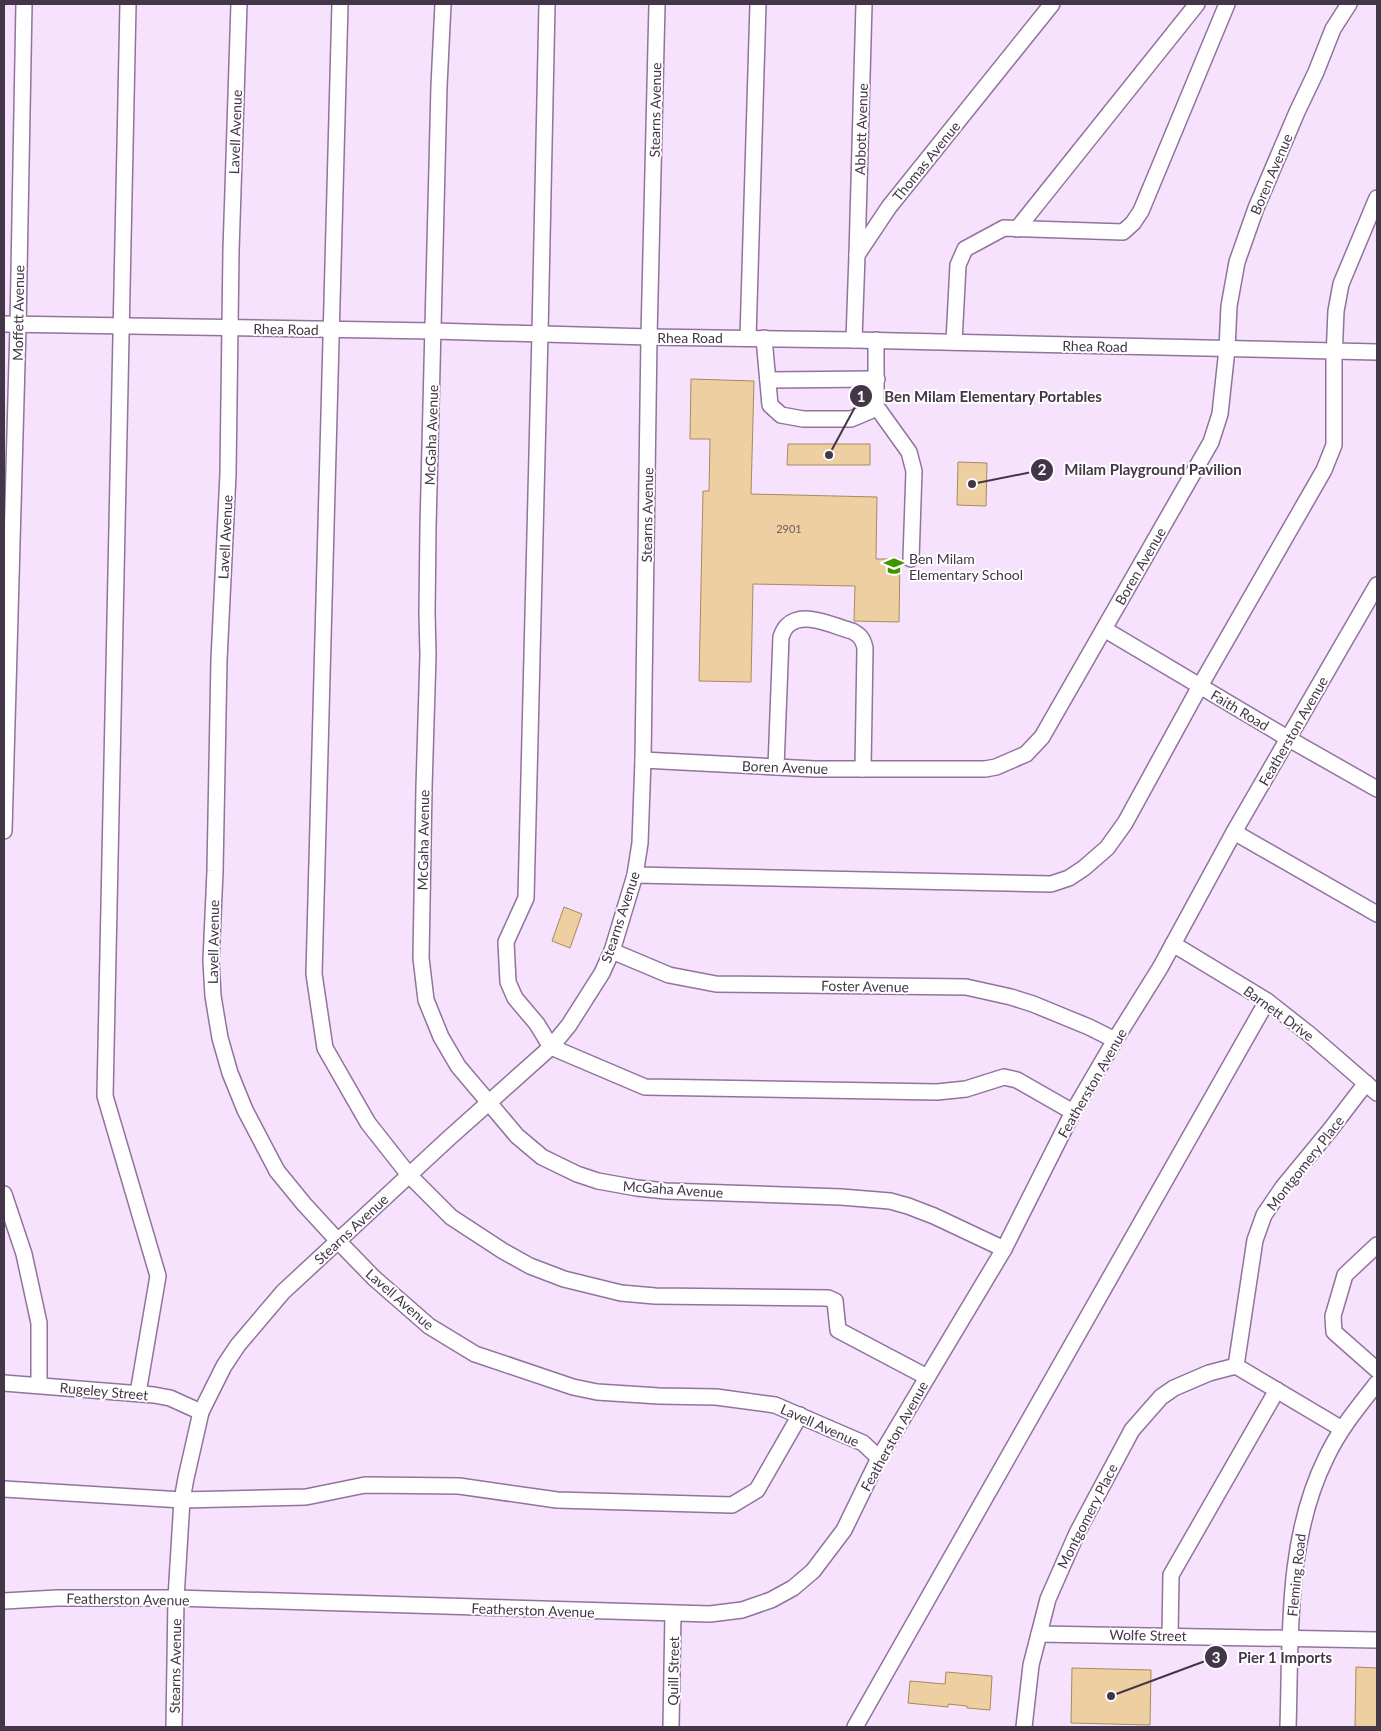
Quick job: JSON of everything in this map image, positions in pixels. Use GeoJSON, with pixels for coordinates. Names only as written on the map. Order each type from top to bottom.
{"type":"FeatureCollection","features":[{"type":"Feature","properties":{"kind":"street","name":"Moffett Avenue"},"geometry":{"type":"LineString","coordinates":[[4,831],[11,325],[24,4]]}},
{"type":"Feature","properties":{"kind":"street"},"geometry":{"type":"LineString","coordinates":[[128,4],[104,1096],[158,1276],[138,1394]]}},
{"type":"Feature","properties":{"kind":"street","name":"Lavell Avenue"},"geometry":{"type":"LineString","coordinates":[[239,4],[231,241],[228,474],[219,660],[215,871],[211,961],[213,996],[220,1038],[230,1073],[259,1138],[278,1171],[304,1204],[374,1278],[429,1326],[475,1354],[572,1387],[597,1392],[659,1396],[716,1396],[775,1405],[862,1443],[879,1458]]}},
{"type":"Feature","properties":{"kind":"street"},"geometry":{"type":"LineString","coordinates":[[340,4],[314,974],[325,1048],[368,1123],[409,1175],[451,1217],[503,1251],[538,1269],[564,1279],[622,1293],[655,1296],[828,1298],[835,1301],[838,1330],[927,1377]]}},
{"type":"Feature","properties":{"kind":"street","name":"McGaha Avenue"},"geometry":{"type":"LineString","coordinates":[[443,4],[439,86],[428,527],[428,655],[421,958],[426,1000],[441,1037],[458,1066],[517,1136],[542,1157],[577,1174],[598,1181],[666,1191],[840,1197],[890,1201],[934,1216],[1004,1249]]}},
{"type":"Feature","properties":{"kind":"street"},"geometry":{"type":"LineString","coordinates":[[547,4],[526,898],[506,942],[508,982],[515,998],[537,1024],[551,1047],[645,1086],[937,1092],[966,1089],[1004,1077],[1017,1080],[1073,1112]]}},
{"type":"Feature","properties":{"kind":"street","name":"Stearns Avenue"},"geometry":{"type":"LineString","coordinates":[[174,1727],[176,1598],[182,1500],[202,1412],[224,1366],[238,1345],[283,1292],[551,1047],[569,1025],[602,973],[612,951],[635,874],[640,844],[643,760],[649,337],[657,4]]}},
{"type":"Feature","properties":{"kind":"street"},"geometry":{"type":"LineString","coordinates":[[748,338],[758,4]]}},
{"type":"Feature","properties":{"kind":"street","name":"Abbott Avenue"},"geometry":{"type":"LineString","coordinates":[[857,255],[864,4]]}},
{"type":"Feature","properties":{"kind":"street","name":"Thomas Avenue"},"geometry":{"type":"LineString","coordinates":[[857,255],[889,208],[1052,4]]}},
{"type":"Feature","properties":{"kind":"street"},"geometry":{"type":"LineString","coordinates":[[1017,229],[1197,4]]}},
{"type":"Feature","properties":{"kind":"street"},"geometry":{"type":"LineString","coordinates":[[954,342],[958,265],[965,250],[1004,228],[1122,232],[1133,223],[1141,212],[1227,4]]}},
{"type":"Feature","properties":{"kind":"street","name":"Boren Avenue"},"geometry":{"type":"LineString","coordinates":[[643,760],[776,768],[985,769],[996,767],[1026,754],[1042,737],[1211,442],[1220,414],[1227,349],[1229,306],[1237,262],[1256,208],[1333,29],[1349,4]]}},
{"type":"Feature","properties":{"kind":"street"},"geometry":{"type":"LineString","coordinates":[[635,874],[1051,884],[1069,878],[1107,848],[1125,823],[1200,686],[1324,470],[1334,444],[1334,351],[1336,311],[1341,284],[1377,198]]}},
{"type":"Feature","properties":{"kind":"street"},"geometry":{"type":"LineString","coordinates":[[854,340],[857,255]]}},
{"type":"Feature","properties":{"kind":"street","name":"Rhea Road"},"geometry":{"type":"LineString","coordinates":[[11,325],[332,329],[1377,352]]}},
{"type":"Feature","properties":{"kind":"street"},"geometry":{"type":"LineString","coordinates":[[764,338],[770,405],[781,416],[803,420],[851,419],[870,412],[876,406]]}},
{"type":"Feature","properties":{"kind":"street"},"geometry":{"type":"LineString","coordinates":[[876,340],[876,406],[909,452],[914,471],[911,560]]}},
{"type":"Feature","properties":{"kind":"street"},"geometry":{"type":"LineString","coordinates":[[768,380],[877,380]]}},
{"type":"Feature","properties":{"kind":"street","name":"Featherston Avenue"},"geometry":{"type":"LineString","coordinates":[[4,1600],[176,1598],[710,1614],[742,1610],[771,1600],[793,1588],[813,1571],[844,1530],[879,1458],[1004,1249],[1073,1112],[1114,1040],[1173,944],[1234,832],[1377,585]]}},
{"type":"Feature","properties":{"kind":"street"},"geometry":{"type":"LineString","coordinates":[[776,768],[781,637],[787,626],[807,618],[858,633],[862,638],[865,648],[862,769]]}},
{"type":"Feature","properties":{"kind":"street","name":"Faith Road"},"geometry":{"type":"LineString","coordinates":[[1104,629],[1289,739],[1377,788]]}},
{"type":"Feature","properties":{"kind":"street"},"geometry":{"type":"LineString","coordinates":[[1234,832],[1377,914]]}},
{"type":"Feature","properties":{"kind":"street","name":"Barnett Drive"},"geometry":{"type":"LineString","coordinates":[[1173,944],[1267,1001],[1372,1088]]}},
{"type":"Feature","properties":{"kind":"street","name":"Foster Avenue"},"geometry":{"type":"LineString","coordinates":[[612,951],[669,975],[716,984],[966,987],[1033,1004],[1089,1027],[1114,1040]]}},
{"type":"Feature","properties":{"kind":"street"},"geometry":{"type":"LineString","coordinates":[[855,1727],[1267,1001]]}},
{"type":"Feature","properties":{"kind":"street","name":"Montgomery Place"},"geometry":{"type":"LineString","coordinates":[[1024,1727],[1031,1665],[1048,1599],[1077,1533],[1132,1430],[1161,1397],[1174,1388],[1209,1373],[1236,1366],[1255,1240],[1264,1215],[1283,1186],[1330,1130],[1372,1088]]}},
{"type":"Feature","properties":{"kind":"street"},"geometry":{"type":"LineString","coordinates":[[4,1194],[24,1254],[39,1323],[39,1385]]}},
{"type":"Feature","properties":{"kind":"street"},"geometry":{"type":"LineString","coordinates":[[1377,1245],[1346,1275],[1334,1316],[1334,1332],[1377,1370]]}},
{"type":"Feature","properties":{"kind":"street"},"geometry":{"type":"LineString","coordinates":[[1236,1366],[1342,1429]]}},
{"type":"Feature","properties":{"kind":"street","name":"Rugeley Street"},"geometry":{"type":"LineString","coordinates":[[4,1383],[154,1395],[170,1398],[202,1412]]}},
{"type":"Feature","properties":{"kind":"street","name":"Fleming Road"},"geometry":{"type":"LineString","coordinates":[[1288,1727],[1295,1564],[1303,1518],[1325,1459],[1342,1429],[1377,1383]]}},
{"type":"Feature","properties":{"kind":"street"},"geometry":{"type":"LineString","coordinates":[[1170,1636],[1171,1574],[1276,1390]]}},
{"type":"Feature","properties":{"kind":"street"},"geometry":{"type":"LineString","coordinates":[[4,1489],[182,1500],[306,1497],[366,1485],[450,1486],[556,1500],[732,1505],[758,1490],[800,1415]]}},
{"type":"Feature","properties":{"kind":"street","name":"Quill Street"},"geometry":{"type":"LineString","coordinates":[[672,1727],[673,1614]]}},
{"type":"Feature","properties":{"kind":"street","name":"Wolfe Street"},"geometry":{"type":"LineString","coordinates":[[1038,1634],[1377,1640]]}},
{"type":"Feature","properties":{"kind":"building","name":"Ben Milam Elementary School"},"geometry":{"type":"Polygon","coordinates":[[[691,379],[754,381],[751,494],[877,497],[876,559],[900,559],[899,622],[854,621],[855,586],[753,584],[751,682],[699,681],[703,491],[709,491],[710,439],[690,439],[691,379]]]}},
{"type":"Feature","properties":{"kind":"building"},"geometry":{"type":"Polygon","coordinates":[[[788,444],[870,444],[870,465],[787,465],[788,444]]]}},
{"type":"Feature","properties":{"kind":"building"},"geometry":{"type":"Polygon","coordinates":[[[958,462],[987,463],[986,506],[957,505],[958,462]]]}},
{"type":"Feature","properties":{"kind":"building"},"geometry":{"type":"Polygon","coordinates":[[[564,907],[582,914],[570,948],[552,941],[564,907]]]}},
{"type":"Feature","properties":{"kind":"building"},"geometry":{"type":"Polygon","coordinates":[[[1356,1667],[1377,1668],[1377,1727],[1355,1727],[1356,1667]]]}},
{"type":"Feature","properties":{"kind":"building"},"geometry":{"type":"Polygon","coordinates":[[[1072,1668],[1151,1670],[1150,1725],[1071,1723],[1072,1668]]]}},
{"type":"Feature","properties":{"kind":"building"},"geometry":{"type":"Polygon","coordinates":[[[946,1672],[992,1676],[990,1710],[948,1704],[948,1707],[908,1703],[910,1681],[945,1684],[946,1672]]]}},
{"type":"Feature","properties":{"kind":"place","name":"Ben Milam Elementary Portables"},"geometry":{"type":"Point","coordinates":[829,455]}},
{"type":"Feature","properties":{"kind":"place","name":"Milam Playground Pavilion"},"geometry":{"type":"Point","coordinates":[972,484]}},
{"type":"Feature","properties":{"kind":"place","name":"Ben Milam Elementary School"},"geometry":{"type":"Point","coordinates":[894,566]}},
{"type":"Feature","properties":{"kind":"place","name":"Pier 1 Imports"},"geometry":{"type":"Point","coordinates":[1111,1696]}}]}
